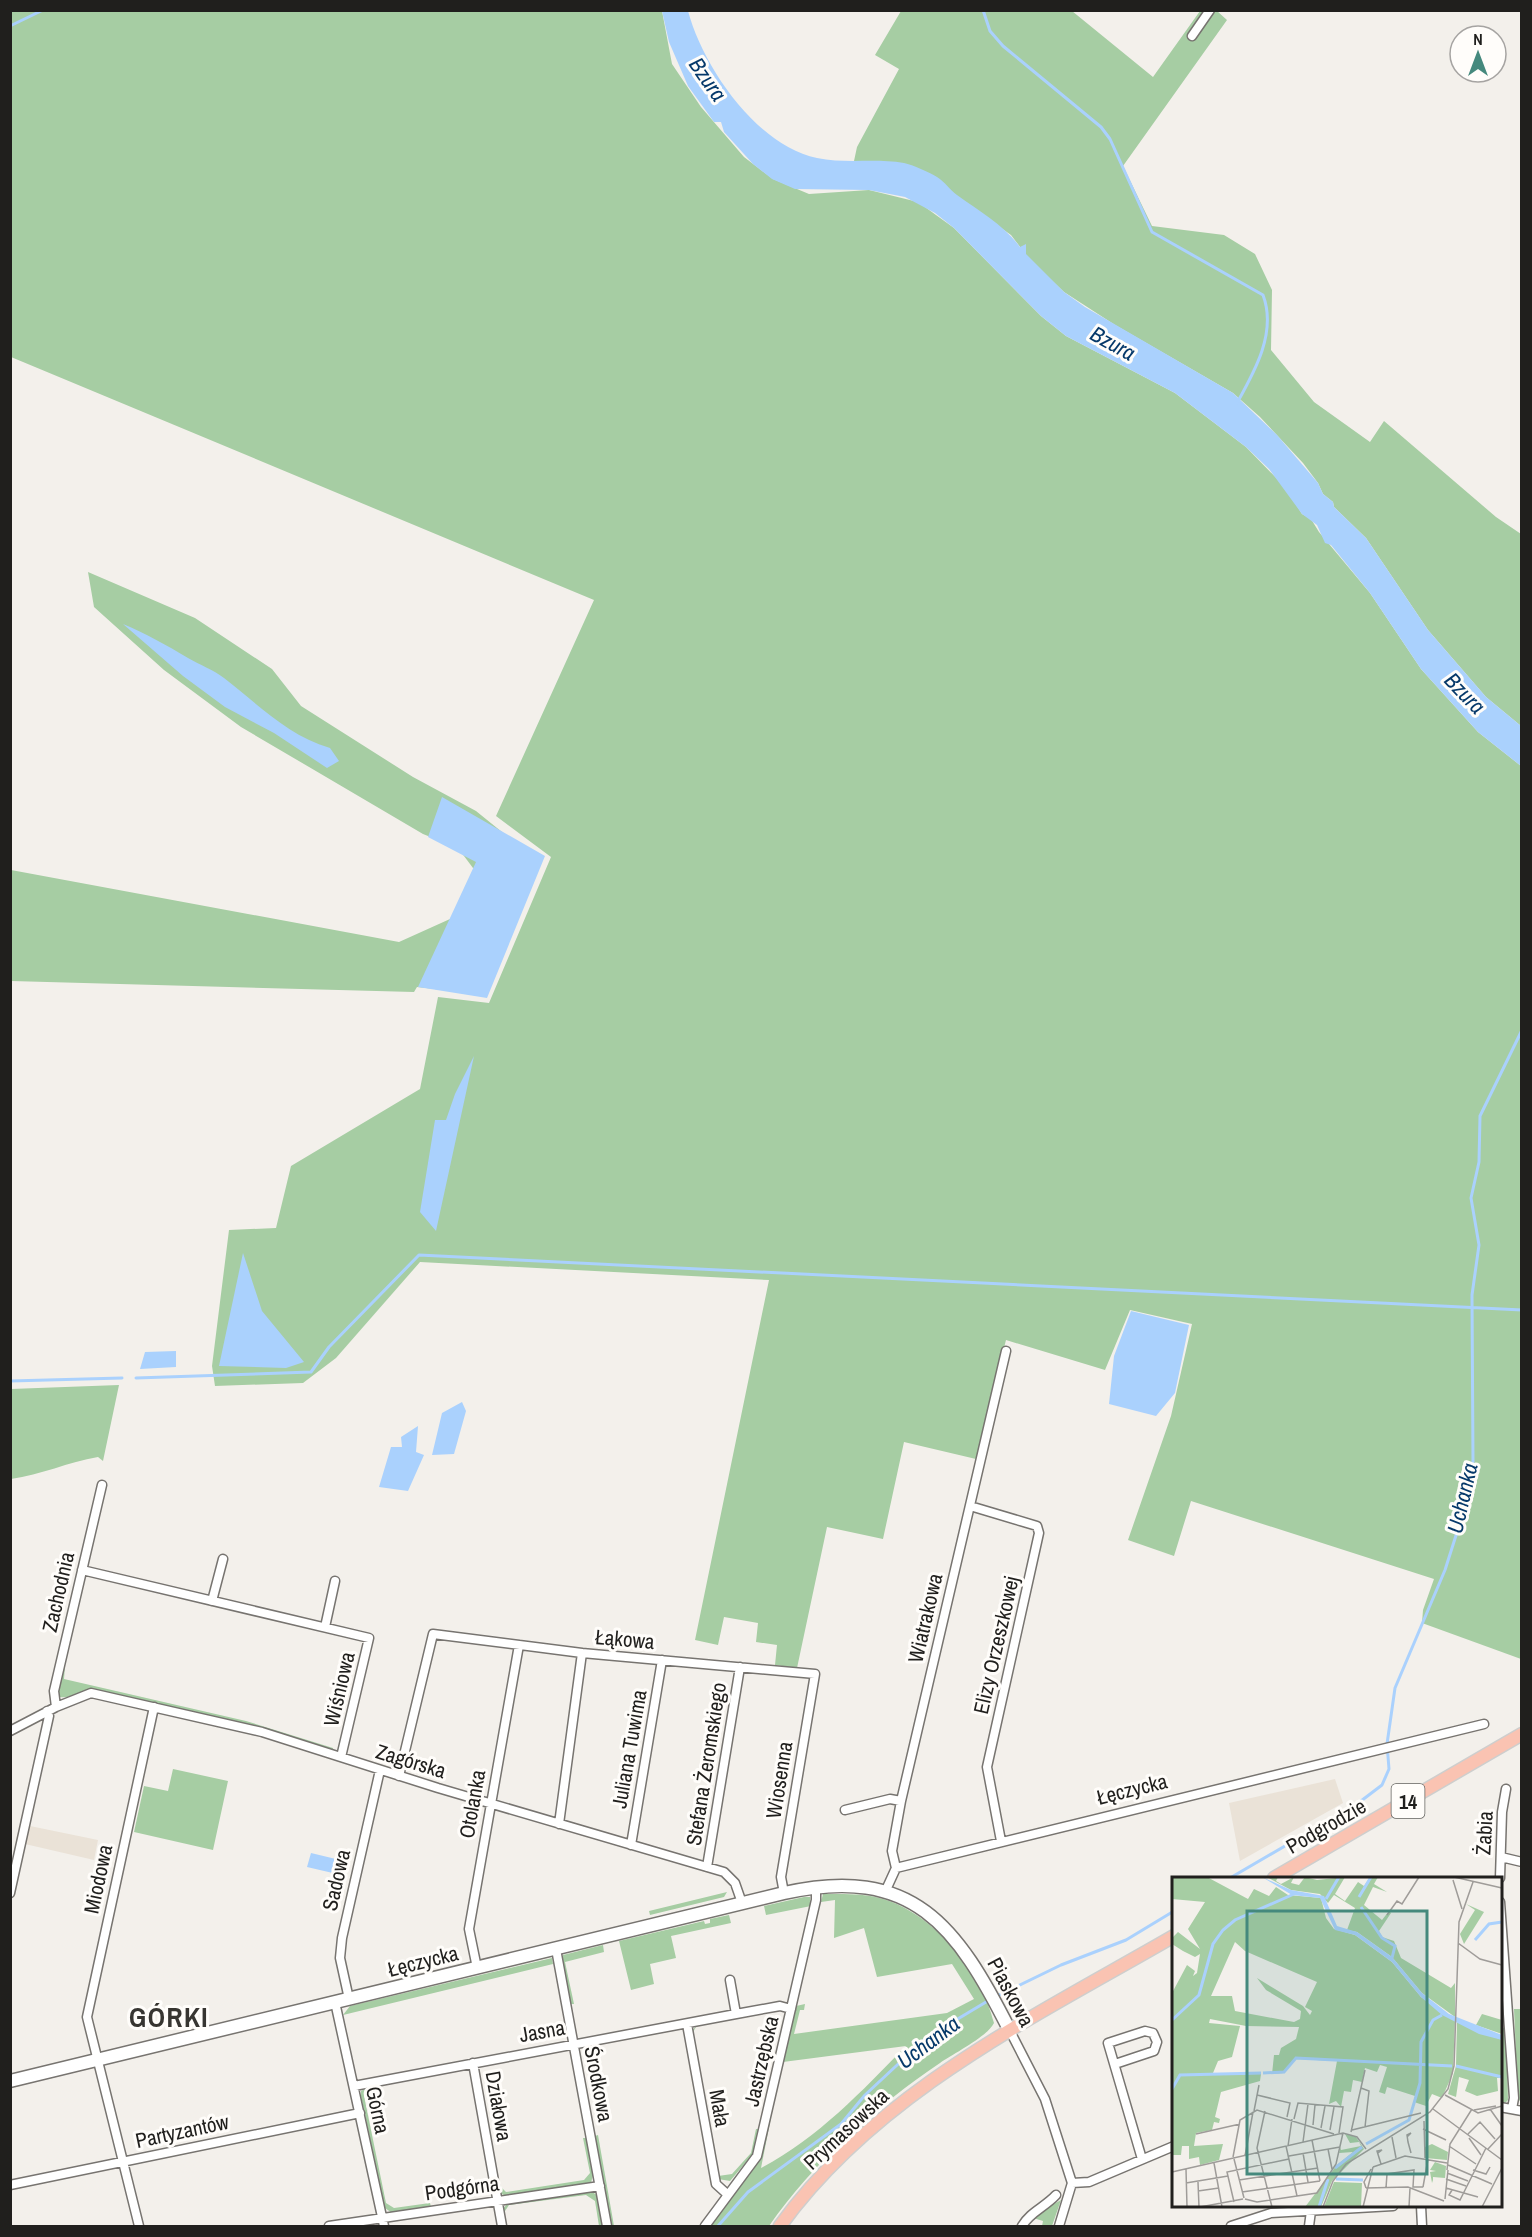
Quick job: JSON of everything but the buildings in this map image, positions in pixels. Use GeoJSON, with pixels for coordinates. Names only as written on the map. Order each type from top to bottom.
{"type":"FeatureCollection","features":[{"type":"Feature","properties":{"kind":"main road","name":"Podgrodzie"},"geometry":{"type":"LineString","coordinates":[[1276,1877],[1521,1734]]}},
{"type":"Feature","properties":{"kind":"main road","name":"Łęczycka"},"geometry":{"type":"LineString","coordinates":[[10,2080],[784,1893],[816,1887],[846,1886]]}},
{"type":"Feature","properties":{"kind":"main road","name":"Piaskowa"},"geometry":{"type":"LineString","coordinates":[[846,1886],[885,1892],[910,1903],[939,1922],[964,1949],[1010,2031]]}},
{"type":"Feature","properties":{"kind":"main road"},"geometry":{"type":"LineString","coordinates":[[1010,2031],[1172,1937]]}},
{"type":"Feature","properties":{"kind":"main road","name":"Prymasowska"},"geometry":{"type":"LineString","coordinates":[[780,2226],[827,2171],[894,2109],[951,2068],[1010,2031]]}},
{"type":"Feature","properties":{"kind":"street"},"geometry":{"type":"LineString","coordinates":[[1192,36],[1210,10]]}},
{"type":"Feature","properties":{"kind":"street","name":"Wiatrakowa"},"geometry":{"type":"LineString","coordinates":[[885,1892],[896,1868],[892,1851],[901,1801],[1006,1351]]}},
{"type":"Feature","properties":{"kind":"street","name":"Zachodnia"},"geometry":{"type":"LineString","coordinates":[[10,1893],[102,1485]]}},
{"type":"Feature","properties":{"kind":"street","name":"Elizy Orzeszkowej"},"geometry":{"type":"LineString","coordinates":[[970,1506],[1037,1526],[1040,1533],[987,1767],[1001,1841]]}},
{"type":"Feature","properties":{"kind":"street"},"geometry":{"type":"LineString","coordinates":[[213,1601],[223,1559]]}},
{"type":"Feature","properties":{"kind":"street","name":"Wiśniowa"},"geometry":{"type":"LineString","coordinates":[[82,1570],[369,1638],[341,1757]]}},
{"type":"Feature","properties":{"kind":"street","name":"Wiśniowa"},"geometry":{"type":"LineString","coordinates":[[325,1627],[335,1581]]}},
{"type":"Feature","properties":{"kind":"street","name":"Łąkowa"},"geometry":{"type":"LineString","coordinates":[[399,1776],[433,1634],[582,1653],[814,1674]]}},
{"type":"Feature","properties":{"kind":"street","name":"Otolanka"},"geometry":{"type":"LineString","coordinates":[[477,1968],[469,1929],[519,1646]]}},
{"type":"Feature","properties":{"kind":"street"},"geometry":{"type":"LineString","coordinates":[[559,1824],[582,1653]]}},
{"type":"Feature","properties":{"kind":"street","name":"Juliana Tuwima"},"geometry":{"type":"LineString","coordinates":[[631,1845],[663,1660]]}},
{"type":"Feature","properties":{"kind":"street","name":"Stefana Żeromskiego"},"geometry":{"type":"LineString","coordinates":[[707,1867],[740,1667]]}},
{"type":"Feature","properties":{"kind":"street","name":"Wiosenna"},"geometry":{"type":"LineString","coordinates":[[784,1893],[781,1877],[814,1674]]}},
{"type":"Feature","properties":{"kind":"street","name":"Zagórska"},"geometry":{"type":"LineString","coordinates":[[10,1731],[52,1709],[91,1693],[262,1732],[399,1776],[707,1867],[730,1876],[742,1903]]}},
{"type":"Feature","properties":{"kind":"street","name":"Miodowa"},"geometry":{"type":"LineString","coordinates":[[139,2226],[87,2017],[154,1707]]}},
{"type":"Feature","properties":{"kind":"street","name":"Łęczycka"},"geometry":{"type":"LineString","coordinates":[[896,1868],[1484,1724]]}},
{"type":"Feature","properties":{"kind":"street","name":"Sadowa"},"geometry":{"type":"LineString","coordinates":[[349,1999],[340,1958],[342,1938],[380,1770]]}},
{"type":"Feature","properties":{"kind":"street","name":"Żabia"},"geometry":{"type":"LineString","coordinates":[[1500,1877],[1506,1789]]}},
{"type":"Feature","properties":{"kind":"street"},"geometry":{"type":"LineString","coordinates":[[845,1810],[890,1799],[901,1801]]}},
{"type":"Feature","properties":{"kind":"street"},"geometry":{"type":"LineString","coordinates":[[1501,1857],[1521,1862]]}},
{"type":"Feature","properties":{"kind":"street","name":"Jastrzębska"},"geometry":{"type":"LineString","coordinates":[[705,2226],[757,2156],[816,1900],[816,1887]]}},
{"type":"Feature","properties":{"kind":"street","name":"Środkowa"},"geometry":{"type":"LineString","coordinates":[[556,1949],[607,2226]]}},
{"type":"Feature","properties":{"kind":"street"},"geometry":{"type":"LineString","coordinates":[[1502,1951],[1505,2024],[1517,2110],[1502,2107]]}},
{"type":"Feature","properties":{"kind":"street"},"geometry":{"type":"LineString","coordinates":[[730,1980],[736,2014]]}},
{"type":"Feature","properties":{"kind":"street","name":"Górna"},"geometry":{"type":"LineString","coordinates":[[335,2002],[383,2222]]}},
{"type":"Feature","properties":{"kind":"street","name":"Jasna"},"geometry":{"type":"LineString","coordinates":[[354,2086],[780,2006],[791,2009]]}},
{"type":"Feature","properties":{"kind":"street","name":"Mała"},"geometry":{"type":"LineString","coordinates":[[687,2024],[716,2184],[727,2194]]}},
{"type":"Feature","properties":{"kind":"street","name":"Piaskowa"},"geometry":{"type":"LineString","coordinates":[[1010,2031],[1040,2086],[1072,2182]]}},
{"type":"Feature","properties":{"kind":"street"},"geometry":{"type":"LineString","coordinates":[[1115,2064],[1154,2050],[1157,2042],[1153,2033],[1144,2031],[1108,2043],[1142,2159]]}},
{"type":"Feature","properties":{"kind":"street","name":"Działowa"},"geometry":{"type":"LineString","coordinates":[[473,2063],[502,2226]]}},
{"type":"Feature","properties":{"kind":"street","name":"Partyzantów"},"geometry":{"type":"LineString","coordinates":[[10,2185],[360,2113]]}},
{"type":"Feature","properties":{"kind":"street"},"geometry":{"type":"LineString","coordinates":[[1059,2226],[1072,2182],[1089,2182],[1172,2146]]}},
{"type":"Feature","properties":{"kind":"street","name":"Podgórna"},"geometry":{"type":"LineString","coordinates":[[329,2226],[383,2222],[497,2201],[600,2186]]}},
{"type":"Feature","properties":{"kind":"street"},"geometry":{"type":"LineString","coordinates":[[1022,2226],[1027,2217],[1048,2204],[1056,2195]]}},
{"type":"Feature","properties":{"kind":"street"},"geometry":{"type":"LineString","coordinates":[[1230,2226],[1260,2215],[1366,2207]]}},
{"type":"Feature","properties":{"kind":"street"},"geometry":{"type":"LineString","coordinates":[[1421,2207],[1422,2226]]}},
{"type":"Feature","properties":{"kind":"street"},"geometry":{"type":"LineString","coordinates":[[1309,2226],[1311,2211]]}},
{"type":"Feature","properties":{"kind":"shaded area"},"geometry":{"type":"Polygon","coordinates":[[[1335,1779],[1343,1803],[1240,1861],[1229,1803],[1335,1779]]]}},
{"type":"Feature","properties":{"kind":"shaded area"},"geometry":{"type":"Polygon","coordinates":[[[30,1826],[98,1840],[94,1860],[25,1844],[30,1826]]]}},
{"type":"Feature","properties":{"kind":"green space"},"geometry":{"type":"Polygon","coordinates":[[[10,11],[662,11],[672,64],[701,107],[744,157],[773,179],[809,194],[869,190],[918,202],[954,228],[1041,316],[1066,336],[1175,393],[1246,447],[1285,487],[1302,514],[1311,519],[1319,532],[1370,593],[1421,669],[1478,732],[1521,766],[1521,1659],[1422,1623],[1423,1610],[1434,1579],[1191,1501],[1174,1556],[1128,1540],[1171,1416],[1192,1324],[1130,1310],[1105,1370],[1006,1340],[976,1459],[904,1442],[883,1539],[827,1527],[797,1668],[775,1665],[777,1645],[756,1642],[758,1623],[724,1617],[718,1645],[695,1640],[769,1280],[420,1262],[336,1358],[303,1383],[215,1386],[212,1366],[229,1230],[276,1228],[291,1166],[420,1089],[438,997],[489,1003],[551,857],[496,816],[594,600],[11,357],[10,11]]]}},
{"type":"Feature","properties":{"kind":"green space"},"geometry":{"type":"Polygon","coordinates":[[[901,11],[1072,11],[1153,77],[1200,11],[1217,11],[1227,20],[1123,166],[1152,226],[1224,235],[1255,254],[1272,290],[1271,350],[1314,402],[1370,442],[1384,421],[1496,517],[1521,534],[1521,726],[1486,697],[1428,630],[1366,538],[1323,494],[1303,463],[1260,417],[1233,393],[1115,325],[1064,292],[1030,260],[1011,235],[919,170],[905,164],[854,161],[857,147],[899,69],[875,55],[901,11]]]}},
{"type":"Feature","properties":{"kind":"green space"},"geometry":{"type":"Polygon","coordinates":[[[88,572],[195,618],[272,669],[301,706],[413,777],[476,811],[529,854],[479,994],[417,987],[414,992],[11,981],[11,870],[399,942],[450,919],[479,876],[458,848],[423,834],[241,727],[164,670],[94,607],[88,572]]]}},
{"type":"Feature","properties":{"kind":"green space"},"geometry":{"type":"Polygon","coordinates":[[[119,1385],[103,1461],[98,1457],[11,1479],[11,1389],[119,1385]]]}},
{"type":"Feature","properties":{"kind":"green space"},"geometry":{"type":"Polygon","coordinates":[[[65,1666],[64,1679],[246,1721],[333,1748],[333,1751],[259,1727],[100,1691],[94,1690],[60,1697],[58,1689],[65,1666]]]}},
{"type":"Feature","properties":{"kind":"green space"},"geometry":{"type":"Polygon","coordinates":[[[173,1769],[228,1781],[213,1850],[134,1832],[144,1786],[168,1791],[173,1769]]]}},
{"type":"Feature","properties":{"kind":"green space"},"geometry":{"type":"Polygon","coordinates":[[[727,1892],[724,1897],[650,1915],[649,1911],[727,1892]]]}},
{"type":"Feature","properties":{"kind":"green space"},"geometry":{"type":"Polygon","coordinates":[[[823,1894],[876,1897],[902,1907],[920,1918],[937,1931],[967,1965],[979,1984],[994,2023],[978,2039],[916,2080],[869,2117],[805,2180],[769,2226],[710,2226],[760,2158],[776,2092],[761,2168],[801,2143],[838,2113],[906,2046],[783,2062],[796,2006],[805,2004],[804,2010],[800,2010],[794,2034],[947,2013],[974,1999],[952,1964],[877,1977],[864,1928],[834,1938],[835,1900],[821,1902],[823,1894]]]}},
{"type":"Feature","properties":{"kind":"green space"},"geometry":{"type":"Polygon","coordinates":[[[810,1897],[811,1906],[766,1915],[764,1906],[810,1897]]]}},
{"type":"Feature","properties":{"kind":"green space"},"geometry":{"type":"Polygon","coordinates":[[[729,1915],[731,1923],[671,1936],[676,1958],[650,1964],[654,1984],[631,1990],[619,1941],[704,1921],[705,1924],[710,1923],[710,1919],[729,1915]]]}},
{"type":"Feature","properties":{"kind":"green space"},"geometry":{"type":"Polygon","coordinates":[[[603,1945],[604,1952],[565,1962],[574,2004],[570,2004],[563,1955],[603,1945]]]}},
{"type":"Feature","properties":{"kind":"green space"},"geometry":{"type":"Polygon","coordinates":[[[552,1958],[553,1964],[343,2015],[350,2006],[552,1958]]]}},
{"type":"Feature","properties":{"kind":"green space"},"geometry":{"type":"Polygon","coordinates":[[[1514,2009],[1521,2009],[1521,2101],[1518,2100],[1514,2009]]]}},
{"type":"Feature","properties":{"kind":"green space"},"geometry":{"type":"Polygon","coordinates":[[[697,2025],[692,2034],[718,2176],[732,2174],[751,2153],[756,2129],[759,2129],[753,2154],[730,2181],[718,2179],[691,2032],[697,2025]]]}},
{"type":"Feature","properties":{"kind":"green space"},"geometry":{"type":"Polygon","coordinates":[[[1502,2028],[1506,2029],[1508,2100],[1502,2102],[1502,2028]]]}},
{"type":"Feature","properties":{"kind":"green space"},"geometry":{"type":"Polygon","coordinates":[[[369,2087],[364,2096],[386,2203],[394,2208],[430,2203],[431,2207],[392,2213],[385,2208],[361,2096],[361,2091],[369,2087]]]}},
{"type":"Feature","properties":{"kind":"green space"},"geometry":{"type":"Polygon","coordinates":[[[598,2135],[614,2226],[611,2226],[595,2136],[598,2135]]]}},
{"type":"Feature","properties":{"kind":"green space"},"geometry":{"type":"Polygon","coordinates":[[[583,2138],[587,2138],[593,2175],[591,2183],[506,2196],[500,2193],[498,2184],[506,2192],[584,2180],[590,2173],[583,2138]]]}},
{"type":"Feature","properties":{"kind":"green space"},"geometry":{"type":"Polygon","coordinates":[[[591,2191],[598,2196],[603,2226],[599,2226],[595,2201],[586,2195],[509,2205],[503,2214],[502,2210],[507,2204],[591,2191]]]}},
{"type":"Feature","properties":{"kind":"green space"},"geometry":{"type":"Polygon","coordinates":[[[1061,2200],[1052,2226],[1042,2226],[1043,2221],[1030,2217],[1061,2200]]]}},
{"type":"Feature","properties":{"kind":"water","name":"Bzura"},"geometry":{"type":"Polygon","coordinates":[[[662,11],[688,11],[695,33],[720,79],[754,121],[774,138],[795,151],[817,158],[904,163],[934,175],[957,195],[999,225],[1020,247],[1026,244],[1026,254],[1064,292],[1085,307],[1233,393],[1277,435],[1318,483],[1323,494],[1333,502],[1334,507],[1366,538],[1428,630],[1486,697],[1521,726],[1521,766],[1478,732],[1421,669],[1370,593],[1331,545],[1325,543],[1317,525],[1302,514],[1269,469],[1246,447],[1175,393],[1066,336],[1041,316],[954,228],[935,213],[905,197],[869,190],[795,189],[772,179],[753,164],[724,132],[721,122],[714,122],[688,86],[669,42],[662,11]]]}},
{"type":"Feature","properties":{"kind":"water"},"geometry":{"type":"Polygon","coordinates":[[[123,624],[220,675],[287,727],[330,748],[339,761],[327,768],[274,733],[225,707],[183,676],[123,624]]]}},
{"type":"Feature","properties":{"kind":"water"},"geometry":{"type":"Polygon","coordinates":[[[442,797],[545,856],[487,998],[418,987],[476,862],[428,837],[442,797]]]}},
{"type":"Feature","properties":{"kind":"water"},"geometry":{"type":"Polygon","coordinates":[[[474,1056],[436,1231],[420,1212],[435,1120],[446,1120],[455,1094],[474,1056]]]}},
{"type":"Feature","properties":{"kind":"water"},"geometry":{"type":"Polygon","coordinates":[[[243,1253],[262,1311],[304,1362],[286,1368],[219,1366],[243,1253]]]}},
{"type":"Feature","properties":{"kind":"water"},"geometry":{"type":"Polygon","coordinates":[[[1131,1311],[1189,1325],[1175,1393],[1156,1416],[1109,1404],[1114,1356],[1131,1311]]]}},
{"type":"Feature","properties":{"kind":"water"},"geometry":{"type":"Polygon","coordinates":[[[176,1351],[176,1367],[140,1369],[145,1352],[176,1351]]]}},
{"type":"Feature","properties":{"kind":"water"},"geometry":{"type":"Polygon","coordinates":[[[462,1402],[466,1411],[454,1454],[432,1455],[442,1413],[462,1402]]]}},
{"type":"Feature","properties":{"kind":"water"},"geometry":{"type":"Polygon","coordinates":[[[418,1426],[416,1452],[424,1455],[408,1491],[379,1487],[391,1447],[402,1447],[401,1437],[418,1426]]]}},
{"type":"Feature","properties":{"kind":"water"},"geometry":{"type":"Polygon","coordinates":[[[311,1853],[340,1860],[337,1874],[307,1867],[311,1853]]]}},
{"type":"Feature","properties":{"kind":"waterway"},"geometry":{"type":"LineString","coordinates":[[10,26],[43,10]]}},
{"type":"Feature","properties":{"kind":"waterway"},"geometry":{"type":"LineString","coordinates":[[983,10],[990,31],[1003,46],[1101,127],[1110,139],[1152,232],[1263,295],[1267,309],[1266,337],[1257,365],[1237,403]]}},
{"type":"Feature","properties":{"kind":"waterway","name":"Uchanka"},"geometry":{"type":"LineString","coordinates":[[1232,1877],[1357,1804],[1382,1785],[1389,1769],[1387,1744],[1395,1688],[1445,1570],[1459,1526],[1473,1462],[1472,1295],[1479,1245],[1471,1198],[1479,1162],[1480,1116],[1522,1030]]}},
{"type":"Feature","properties":{"kind":"waterway"},"geometry":{"type":"LineString","coordinates":[[136,1378],[311,1372],[329,1347],[419,1255],[1522,1310]]}},
{"type":"Feature","properties":{"kind":"waterway"},"geometry":{"type":"LineString","coordinates":[[10,1381],[122,1378]]}},
{"type":"Feature","properties":{"kind":"waterway","name":"Uchanka"},"geometry":{"type":"LineString","coordinates":[[997,1996],[1061,1965],[1126,1940],[1172,1912]]}},
{"type":"Feature","properties":{"kind":"waterway","name":"Uchanka"},"geometry":{"type":"LineString","coordinates":[[718,2226],[748,2192],[841,2124],[865,2095],[926,2038],[991,1999]]}},
{"type":"Feature","properties":{"kind":"district","name":"GÓRKI"},"geometry":{"type":"Point","coordinates":[169,2017]}}]}
